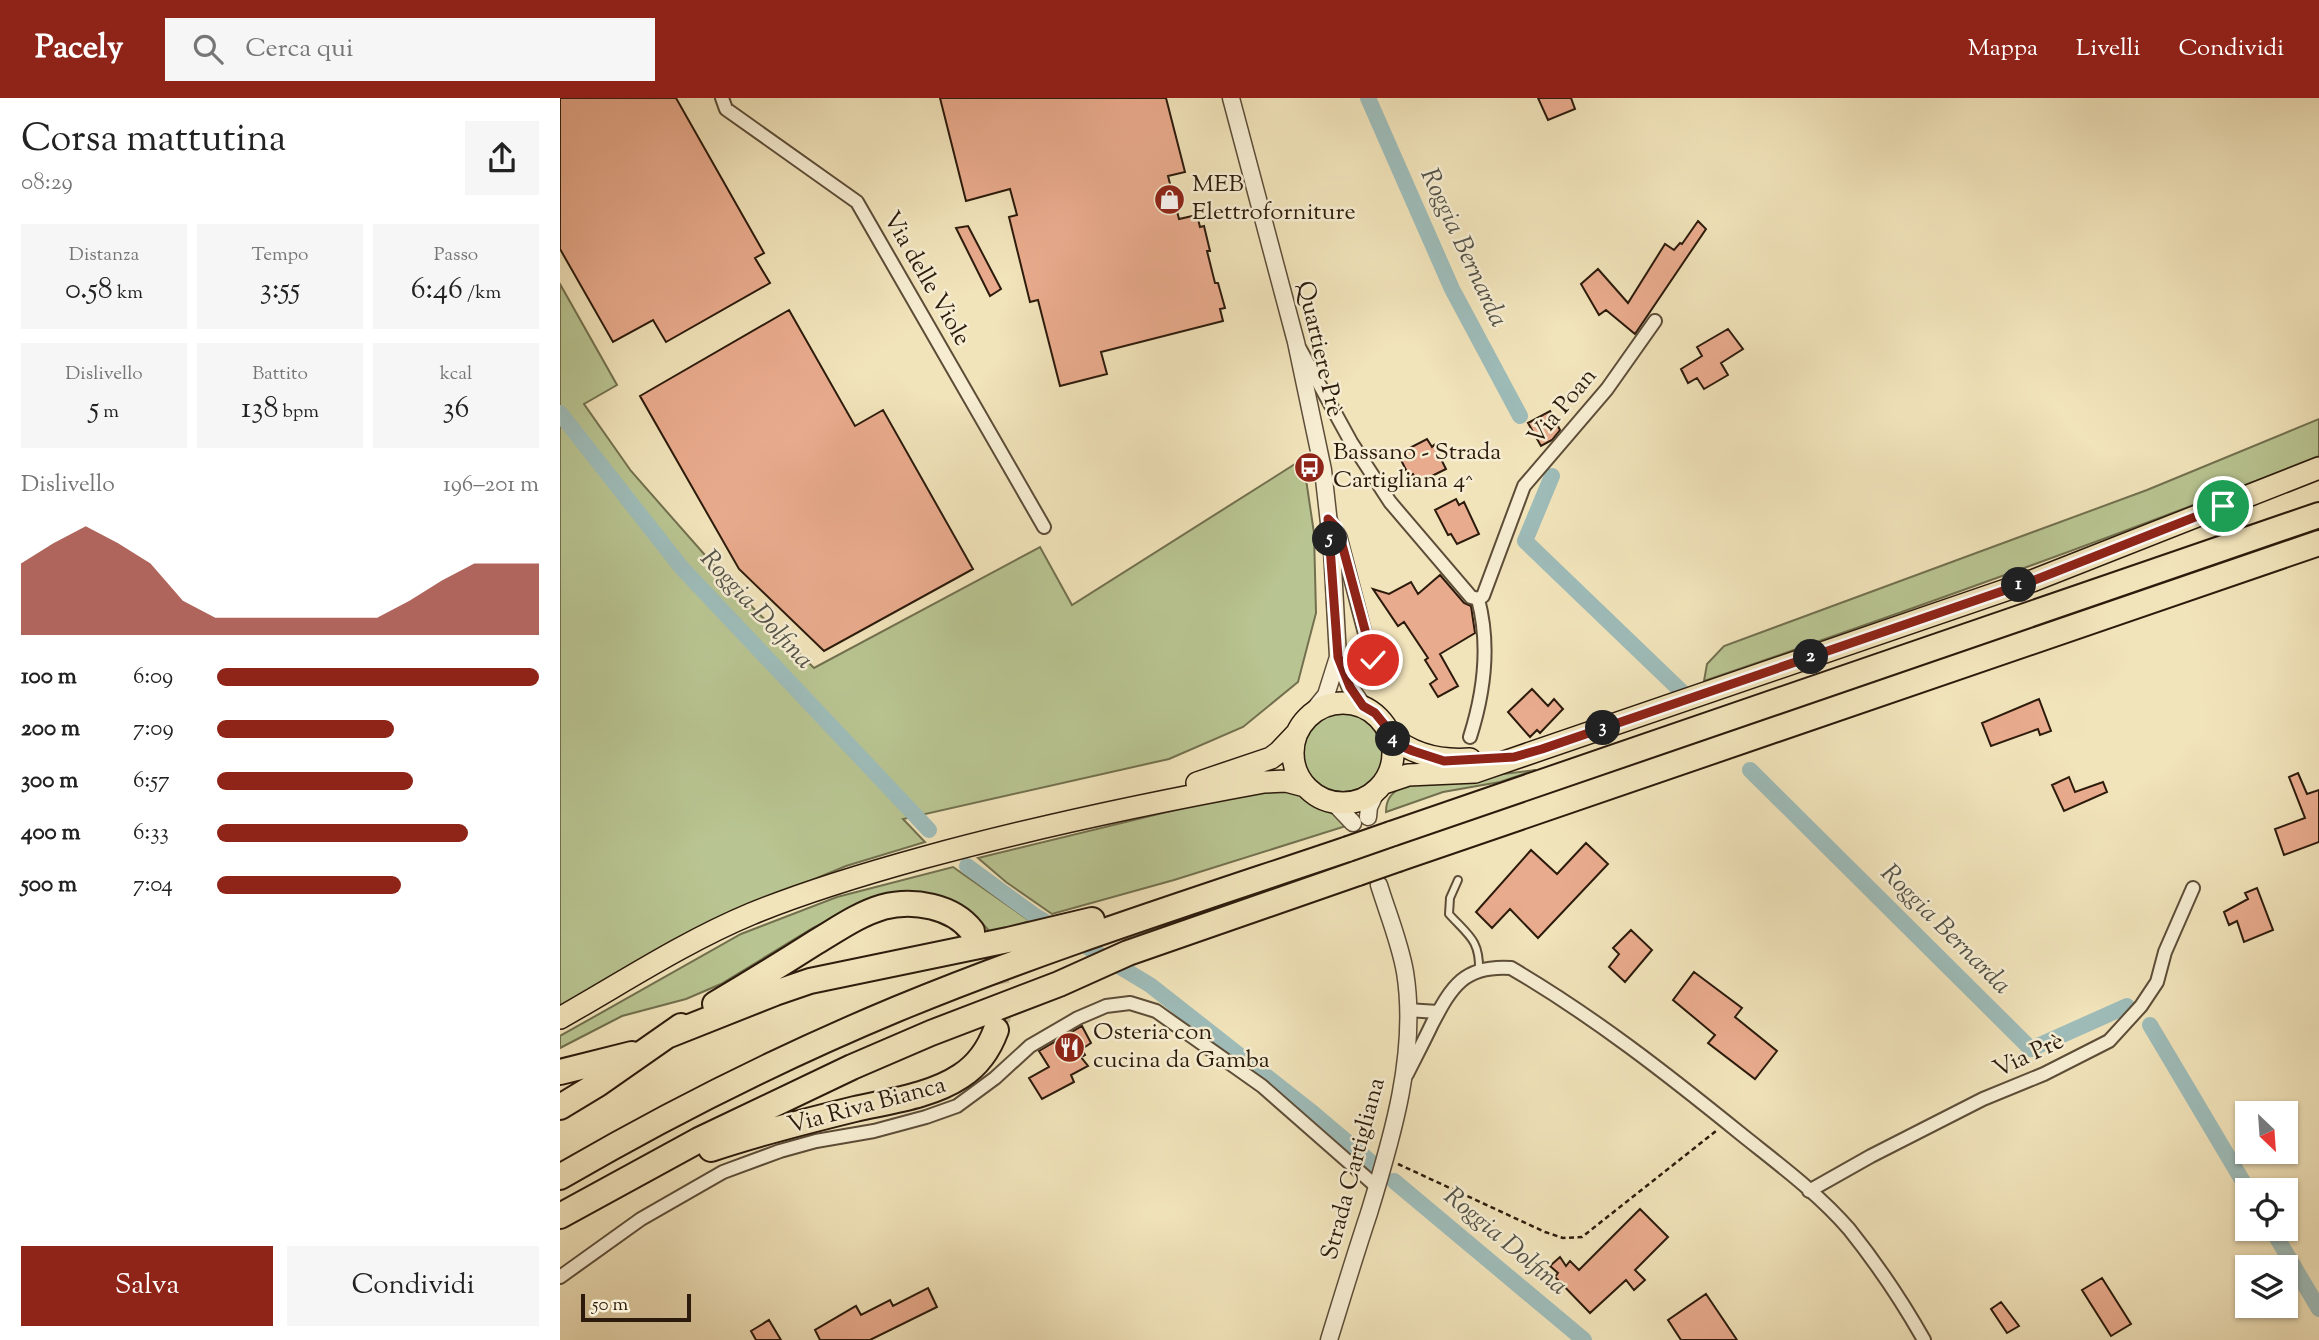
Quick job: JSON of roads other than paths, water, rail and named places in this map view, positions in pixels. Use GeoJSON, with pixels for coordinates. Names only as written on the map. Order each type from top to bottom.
{"type":"FeatureCollection","features":[{"type":"Feature","properties":{"kind":"highway"},"geometry":{"type":"LineString","coordinates":[[560,1177],[674,1114],[813,1047],[930,996],[1046,951],[1090,928],[1182,892],[1375,824],[1522,789],[2319,515]]}},
{"type":"Feature","properties":{"kind":"highway"},"geometry":{"type":"LineString","coordinates":[[560,1216],[720,1129],[852,1067],[931,1033],[1059,984],[1128,953],[1369,879],[1398,859],[2319,543]]}},
{"type":"Feature","properties":{"kind":"highway"},"geometry":{"type":"LineString","coordinates":[[669,1035],[810,981],[1024,937],[1090,928],[1348,849],[1375,824]]}},
{"type":"Feature","properties":{"kind":"highway"},"geometry":{"type":"LineString","coordinates":[[560,1107],[598,1084],[698,1013],[872,911],[902,904],[927,906],[952,915],[972,931]]}},
{"type":"Feature","properties":{"kind":"highway"},"geometry":{"type":"LineString","coordinates":[[628,1177],[657,1173],[708,1150],[770,1129],[942,1086],[964,1074],[977,1062],[990,1045],[996,1030]]}},
{"type":"Feature","properties":{"kind":"highway"},"geometry":{"type":"LineString","coordinates":[[560,1072],[646,1050]]}},
{"type":"Feature","properties":{"kind":"main road"},"geometry":{"type":"LineString","coordinates":[[1296,734],[1292,752],[1295,770],[1313,793],[1333,802],[1356,801],[1380,786],[1408,775],[1475,772],[2032,581],[2319,468]]}},
{"type":"Feature","properties":{"kind":"main road"},"geometry":{"type":"LineString","coordinates":[[1133,806],[1270,758],[1296,734],[1309,716],[1335,703],[1363,706],[1375,713],[1401,746],[1444,761],[1514,757]]}},
{"type":"Feature","properties":{"kind":"main road"},"geometry":{"type":"LineString","coordinates":[[1380,786],[1392,760],[1391,736]]}},
{"type":"Feature","properties":{"kind":"main road"},"geometry":{"type":"LineString","coordinates":[[560,1018],[694,942],[748,915],[856,876],[974,844],[1133,806],[1264,782],[1286,781],[1305,786]]}},
{"type":"Feature","properties":{"kind":"street","name":"Via delle Viole"},"geometry":{"type":"LineString","coordinates":[[722,98],[726,109],[857,202],[1044,527]]}},
{"type":"Feature","properties":{"kind":"street","name":"Quartiere Prè"},"geometry":{"type":"LineString","coordinates":[[1231,98],[1296,342],[1323,470],[1338,657],[1350,687],[1363,706]]}},
{"type":"Feature","properties":{"kind":"street","name":"Via Poan"},"geometry":{"type":"LineString","coordinates":[[1478,599],[1483,596],[1524,486],[1606,388],[1655,321]]}},
{"type":"Feature","properties":{"kind":"street"},"geometry":{"type":"LineString","coordinates":[[1296,342],[1351,442],[1390,502],[1471,597],[1478,599],[1484,621],[1485,657],[1470,737]]}},
{"type":"Feature","properties":{"kind":"street"},"geometry":{"type":"LineString","coordinates":[[1328,519],[1336,527],[1340,537],[1370,653],[1378,663],[1392,660]]}},
{"type":"Feature","properties":{"kind":"street","name":"Quartiere Prè"},"geometry":{"type":"LineString","coordinates":[[1309,716],[1326,695],[1338,657]]}},
{"type":"Feature","properties":{"kind":"street"},"geometry":{"type":"LineString","coordinates":[[1375,824],[1368,807],[1380,786]]}},
{"type":"Feature","properties":{"kind":"street"},"geometry":{"type":"LineString","coordinates":[[1333,802],[1375,824]]}},
{"type":"Feature","properties":{"kind":"street","name":"Strada Cartigliana"},"geometry":{"type":"LineString","coordinates":[[1329,1340],[1386,1159],[1406,1058],[1405,969],[1369,879]]}},
{"type":"Feature","properties":{"kind":"street","name":"Via Prè"},"geometry":{"type":"LineString","coordinates":[[1809,1191],[1983,1099],[2044,1074],[2109,1041],[2141,1006],[2157,982],[2165,952],[2193,888]]}},
{"type":"Feature","properties":{"kind":"street"},"geometry":{"type":"LineString","coordinates":[[1403,1082],[1438,1012],[1456,983],[1479,970],[1511,968],[1620,1039],[1809,1191],[1847,1228],[1880,1271],[1924,1340]]}},
{"type":"Feature","properties":{"kind":"street","name":"Via Riva Bianca"},"geometry":{"type":"LineString","coordinates":[[560,1277],[641,1219],[723,1172],[816,1141],[874,1131],[957,1106],[995,1078],[1030,1046],[1078,1018],[1105,1006],[1130,1003],[1156,1011],[1262,1086],[1377,1187]]}},
{"type":"Feature","properties":{"kind":"street"},"geometry":{"type":"LineString","coordinates":[[1407,1010],[1438,1012]]}},
{"type":"Feature","properties":{"kind":"lane"},"geometry":{"type":"LineString","coordinates":[[1458,880],[1450,898],[1450,914],[1471,936],[1480,953],[1479,970]]}},
{"type":"Feature","properties":{"kind":"waterway","name":"Roggia Bernarda"},"geometry":{"type":"LineString","coordinates":[[1368,98],[1452,289],[1520,416]]}},
{"type":"Feature","properties":{"kind":"waterway","name":"Roggia Dolfina"},"geometry":{"type":"LineString","coordinates":[[560,413],[681,567],[929,830]]}},
{"type":"Feature","properties":{"kind":"waterway","name":"Roggia Bernarda"},"geometry":{"type":"LineString","coordinates":[[1552,476],[1525,541],[1681,691]]}},
{"type":"Feature","properties":{"kind":"waterway","name":"Roggia Bernarda"},"geometry":{"type":"LineString","coordinates":[[1750,770],[2031,1049],[2127,1006]]}},
{"type":"Feature","properties":{"kind":"waterway","name":"Roggia Dolfina"},"geometry":{"type":"LineString","coordinates":[[967,866],[1034,915],[1150,985],[1313,1113],[1378,1168]]}},
{"type":"Feature","properties":{"kind":"waterway","name":"Roggia Bernarda"},"geometry":{"type":"LineString","coordinates":[[2150,1025],[2241,1178]]}},
{"type":"Feature","properties":{"kind":"waterway","name":"Roggia Dolfina"},"geometry":{"type":"LineString","coordinates":[[1394,1181],[1584,1340]]}},
{"type":"Feature","properties":{"kind":"waterway","name":"Roggia Bernarda"},"geometry":{"type":"LineString","coordinates":[[2279,1241],[2319,1309]]}},
{"type":"Feature","properties":{"kind":"tunnel"},"geometry":{"type":"LineString","coordinates":[[972,931],[986,953],[995,976],[999,1000],[997,1026]]}},
{"type":"Feature","properties":{"kind":"place","name":"MEB Elettroforniture"},"geometry":{"type":"Point","coordinates":[1169,199]}},
{"type":"Feature","properties":{"kind":"place","name":"Bassano - Strada Cartigliana 4^"},"geometry":{"type":"Point","coordinates":[1310,467]}},
{"type":"Feature","properties":{"kind":"place","name":"Osteria con cucina da Gamba"},"geometry":{"type":"Point","coordinates":[1070,1047]}}]}
